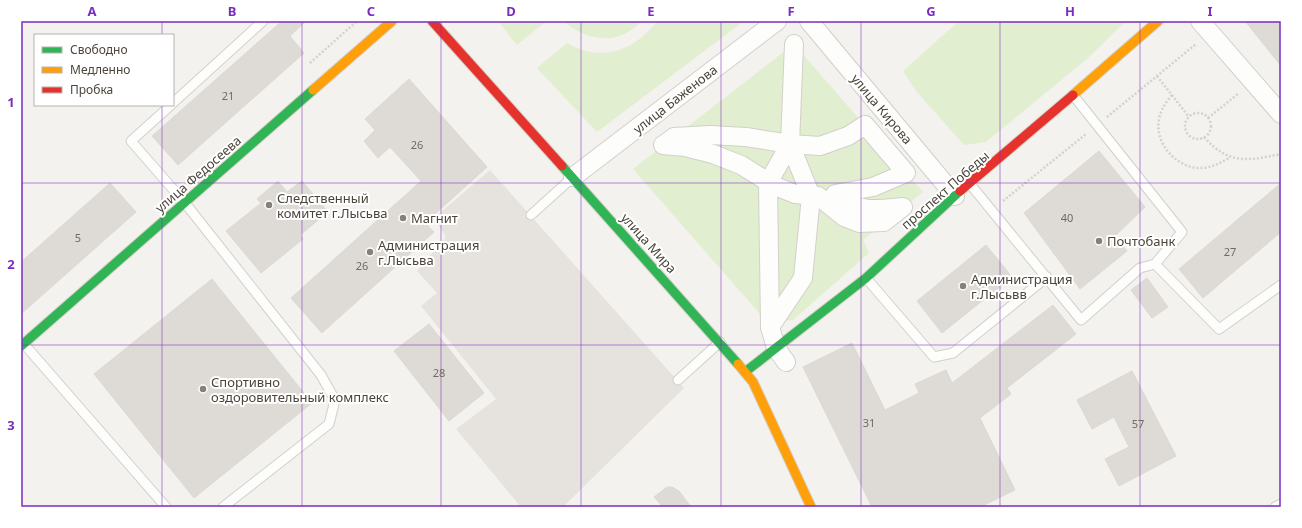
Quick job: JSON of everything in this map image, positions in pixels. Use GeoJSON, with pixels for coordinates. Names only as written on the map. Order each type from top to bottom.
{"type":"FeatureCollection","features":[{"type":"Feature","properties":{"kind":"street","name":"улица Федосеева"},"geometry":{"type":"LineString","coordinates":[[22,345],[392,21]]}},
{"type":"Feature","properties":{"kind":"street","name":"улица Мира"},"geometry":{"type":"LineString","coordinates":[[432,21],[720,342],[753,382],[811,507]]}},
{"type":"Feature","properties":{"kind":"street","name":"улица Баженова"},"geometry":{"type":"LineString","coordinates":[[573,177],[777,21]]}},
{"type":"Feature","properties":{"kind":"street","name":"улица Кирова"},"geometry":{"type":"LineString","coordinates":[[809,21],[955,196]]}},
{"type":"Feature","properties":{"kind":"street","name":"проспект Победы"},"geometry":{"type":"LineString","coordinates":[[745,372],[781,355],[955,196],[1158,21]]}},
{"type":"Feature","properties":{"kind":"street"},"geometry":{"type":"LineString","coordinates":[[1200,21],[1281,114]]}},
{"type":"Feature","properties":{"kind":"street"},"geometry":{"type":"LineString","coordinates":[[770,327],[804,278],[811,196],[790,144],[794,44]]}},
{"type":"Feature","properties":{"kind":"street"},"geometry":{"type":"LineString","coordinates":[[865,125],[906,173],[873,187],[835,194],[843,201],[860,209],[903,207],[884,222],[859,223],[835,211],[818,196],[795,194],[768,183],[741,165],[713,154],[685,147],[663,145],[674,137],[710,135],[746,137],[790,144],[820,146],[848,136],[865,125]]}},
{"type":"Feature","properties":{"kind":"street"},"geometry":{"type":"LineString","coordinates":[[781,355],[770,327],[768,183],[790,144]]}},
{"type":"Feature","properties":{"kind":"lane"},"geometry":{"type":"LineString","coordinates":[[174,102],[263,21]]}},
{"type":"Feature","properties":{"kind":"lane"},"geometry":{"type":"LineString","coordinates":[[970,184],[1081,320],[1140,268],[1155,264],[1182,232],[1073,95]]}},
{"type":"Feature","properties":{"kind":"lane"},"geometry":{"type":"LineString","coordinates":[[169,106],[131,141],[185,203],[321,375],[335,400],[329,424],[223,507]]}},
{"type":"Feature","properties":{"kind":"lane"},"geometry":{"type":"LineString","coordinates":[[531,215],[573,177]]}},
{"type":"Feature","properties":{"kind":"lane"},"geometry":{"type":"LineString","coordinates":[[1155,264],[1219,329],[1281,284]]}},
{"type":"Feature","properties":{"kind":"lane"},"geometry":{"type":"LineString","coordinates":[[866,278],[934,357],[953,353],[1047,277]]}},
{"type":"Feature","properties":{"kind":"lane"},"geometry":{"type":"LineString","coordinates":[[678,380],[720,342]]}},
{"type":"Feature","properties":{"kind":"lane"},"geometry":{"type":"LineString","coordinates":[[22,345],[166,507]]}},
{"type":"Feature","properties":{"kind":"lane"},"geometry":{"type":"LineString","coordinates":[[1275,507],[1281,504]]}},
{"type":"Feature","properties":{"kind":"path"},"geometry":{"type":"LineString","coordinates":[[1157,76],[1189,117]]}},
{"type":"Feature","properties":{"kind":"path"},"geometry":{"type":"LineString","coordinates":[[1208,118],[1253,82]]}},
{"type":"Feature","properties":{"kind":"path"},"geometry":{"type":"LineString","coordinates":[[1172,95],[1163,106],[1159,120],[1159,135],[1165,148],[1175,159],[1188,166],[1202,168],[1216,165],[1229,158]]}},
{"type":"Feature","properties":{"kind":"path"},"geometry":{"type":"LineString","coordinates":[[1200,113],[1208,118],[1211,128],[1204,137],[1197,139],[1192,137],[1186,129],[1186,121],[1189,117],[1192,114],[1200,113]]}},
{"type":"Feature","properties":{"kind":"path"},"geometry":{"type":"LineString","coordinates":[[1204,137],[1215,149],[1229,158],[1255,160],[1281,154]]}},
{"type":"Feature","properties":{"kind":"green space"},"geometry":{"type":"Polygon","coordinates":[[[498,21],[545,21],[545,22],[517,45],[498,21]]]}},
{"type":"Feature","properties":{"kind":"green space"},"geometry":{"type":"Polygon","coordinates":[[[564,21],[641,21],[633,29],[623,34],[613,38],[603,38],[592,37],[582,33],[564,21]]]}},
{"type":"Feature","properties":{"kind":"green space"},"geometry":{"type":"Polygon","coordinates":[[[657,21],[744,21],[597,132],[537,68],[567,43],[580,49],[592,52],[605,53],[616,51],[638,40],[657,21]]]}},
{"type":"Feature","properties":{"kind":"green space"},"geometry":{"type":"Polygon","coordinates":[[[959,21],[1126,21],[1088,58],[986,142],[964,145],[916,91],[903,71],[959,21]]]}},
{"type":"Feature","properties":{"kind":"green space"},"geometry":{"type":"Polygon","coordinates":[[[794,44],[923,192],[863,240],[869,253],[793,320],[767,322],[633,169],[794,44]]]}},
{"type":"Feature","properties":{"kind":"shaded area"},"geometry":{"type":"Polygon","coordinates":[[[490,170],[684,388],[563,507],[521,507],[456,429],[496,399],[421,306],[437,293],[417,271],[446,237],[434,218],[490,170]]]}},
{"type":"Feature","properties":{"kind":"building"},"geometry":{"type":"Polygon","coordinates":[[[282,21],[306,21],[290,36],[304,53],[178,165],[152,136],[282,21]]]}},
{"type":"Feature","properties":{"kind":"building"},"geometry":{"type":"Polygon","coordinates":[[[1245,21],[1281,21],[1281,66],[1245,21]]]}},
{"type":"Feature","properties":{"kind":"building"},"geometry":{"type":"Polygon","coordinates":[[[409,79],[487,167],[425,223],[434,232],[322,333],[291,298],[421,181],[390,147],[378,158],[364,141],[375,130],[365,119],[409,79]]]}},
{"type":"Feature","properties":{"kind":"building"},"geometry":{"type":"Polygon","coordinates":[[[1099,151],[1145,207],[1115,236],[1127,251],[1080,289],[1024,213],[1099,151]]]}},
{"type":"Feature","properties":{"kind":"building"},"geometry":{"type":"Polygon","coordinates":[[[278,181],[287,192],[302,181],[328,212],[300,235],[303,239],[261,273],[226,231],[261,203],[257,199],[278,181]]]}},
{"type":"Feature","properties":{"kind":"building"},"geometry":{"type":"Polygon","coordinates":[[[110,183],[136,212],[21,314],[21,262],[110,183]]]}},
{"type":"Feature","properties":{"kind":"building"},"geometry":{"type":"Polygon","coordinates":[[[1281,183],[1281,232],[1203,298],[1179,269],[1281,183]]]}},
{"type":"Feature","properties":{"kind":"building"},"geometry":{"type":"Polygon","coordinates":[[[986,245],[1012,277],[942,333],[917,301],[986,245]]]}},
{"type":"Feature","properties":{"kind":"building"},"geometry":{"type":"Polygon","coordinates":[[[1147,278],[1168,307],[1152,318],[1131,290],[1147,278]]]}},
{"type":"Feature","properties":{"kind":"building","name":"Спортивно оздоровительный комплекс"},"geometry":{"type":"Polygon","coordinates":[[[212,279],[312,403],[194,498],[94,374],[212,279]]]}},
{"type":"Feature","properties":{"kind":"building"},"geometry":{"type":"Polygon","coordinates":[[[1053,305],[1076,334],[1007,388],[1011,394],[980,418],[1015,490],[980,507],[872,507],[803,367],[852,343],[885,410],[919,393],[915,384],[946,370],[952,383],[1053,305]]]}},
{"type":"Feature","properties":{"kind":"building"},"geometry":{"type":"Polygon","coordinates":[[[429,324],[484,393],[449,421],[394,351],[429,324]]]}},
{"type":"Feature","properties":{"kind":"building"},"geometry":{"type":"Polygon","coordinates":[[[1132,371],[1176,456],[1119,486],[1105,459],[1129,447],[1114,417],[1092,429],[1077,400],[1132,371]]]}},
{"type":"Feature","properties":{"kind":"building"},"geometry":{"type":"Polygon","coordinates":[[[667,487],[672,487],[679,491],[691,507],[663,507],[654,497],[667,487]]]}},
{"type":"Feature","properties":{"kind":"traffic: fast"},"geometry":{"type":"LineString","coordinates":[[21,346],[313,90]]}},
{"type":"Feature","properties":{"kind":"traffic: fast"},"geometry":{"type":"LineString","coordinates":[[562,166],[738,364]]}},
{"type":"Feature","properties":{"kind":"traffic: fast"},"geometry":{"type":"LineString","coordinates":[[745,372],[866,278],[960,191]]}},
{"type":"Feature","properties":{"kind":"traffic: slow"},"geometry":{"type":"LineString","coordinates":[[313,90],[392,21]]}},
{"type":"Feature","properties":{"kind":"traffic: slow"},"geometry":{"type":"LineString","coordinates":[[1073,95],[1158,21]]}},
{"type":"Feature","properties":{"kind":"traffic: slow"},"geometry":{"type":"LineString","coordinates":[[738,364],[753,382],[811,507]]}},
{"type":"Feature","properties":{"kind":"traffic: jam"},"geometry":{"type":"LineString","coordinates":[[432,21],[562,166]]}},
{"type":"Feature","properties":{"kind":"traffic: jam"},"geometry":{"type":"LineString","coordinates":[[960,191],[1073,95]]}},
{"type":"Feature","properties":{"kind":"place","name":"Следственный комитет г.Лысьва"},"geometry":{"type":"Point","coordinates":[269,205]}},
{"type":"Feature","properties":{"kind":"place","name":"Магнит"},"geometry":{"type":"Point","coordinates":[403,218]}},
{"type":"Feature","properties":{"kind":"place","name":"Почтобанк"},"geometry":{"type":"Point","coordinates":[1099,241]}},
{"type":"Feature","properties":{"kind":"place","name":"Администрация г.Лысьва"},"geometry":{"type":"Point","coordinates":[370,252]}},
{"type":"Feature","properties":{"kind":"place","name":"Администрация г.Лысьвв"},"geometry":{"type":"Point","coordinates":[963,286]}},
{"type":"Feature","properties":{"kind":"place","name":"Спортивно оздоровительный комплекс"},"geometry":{"type":"Point","coordinates":[203,389]}}]}
